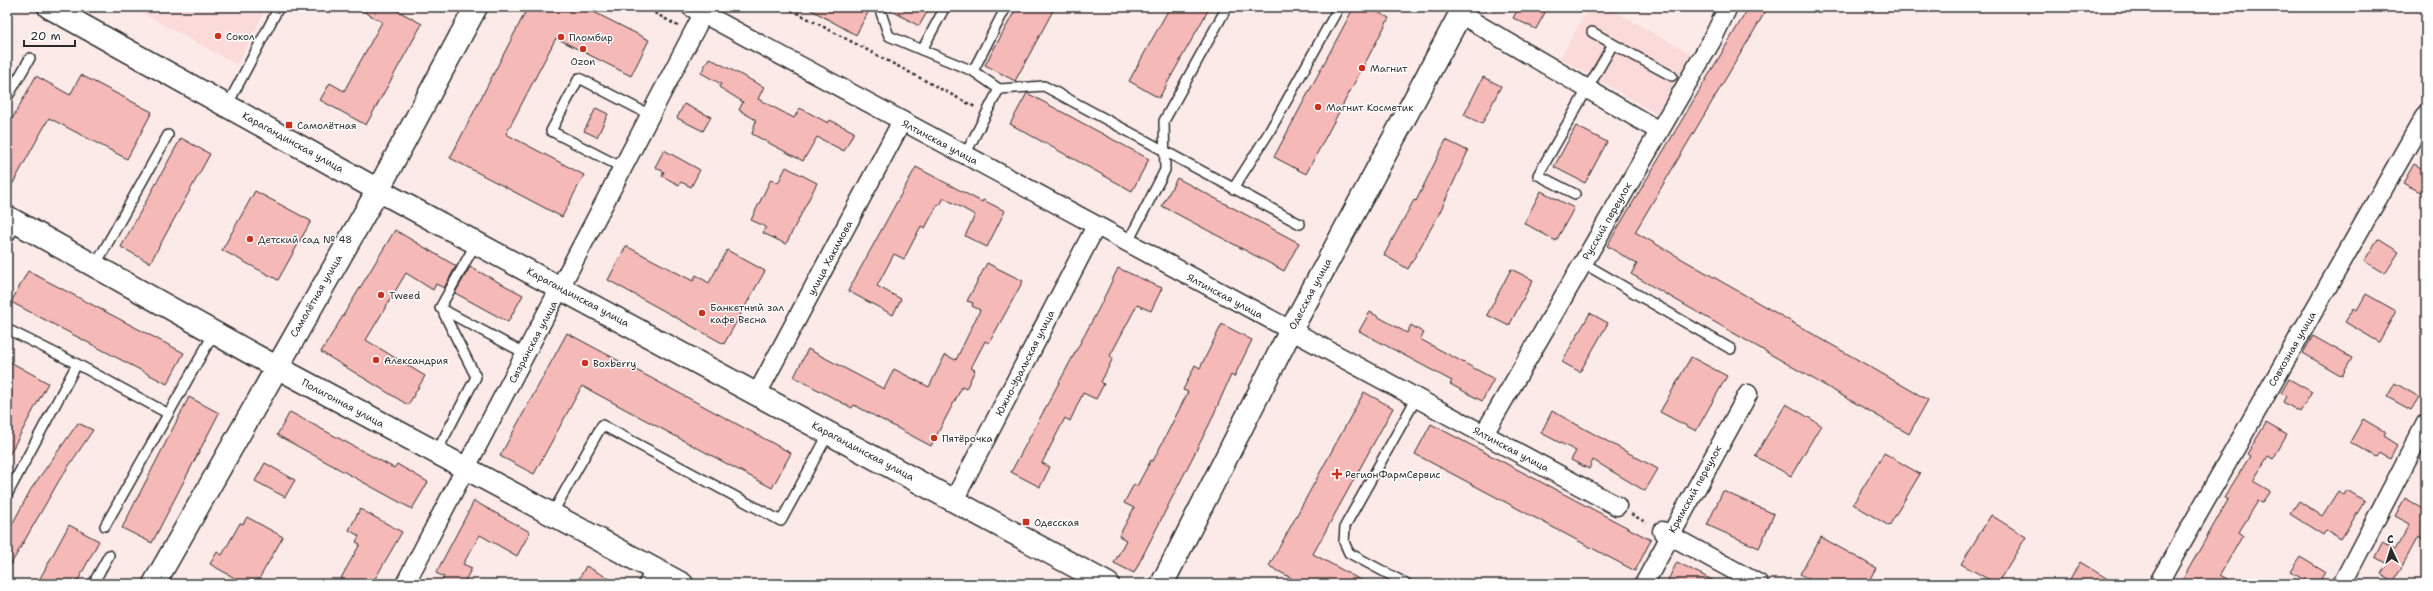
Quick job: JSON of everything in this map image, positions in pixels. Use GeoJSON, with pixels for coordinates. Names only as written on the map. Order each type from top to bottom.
{"type":"FeatureCollection","features":[{"type":"Feature","properties":{"kind":"main road","name":"Карагандинская улица"},"geometry":{"type":"LineString","coordinates":[[49,7],[228,104],[378,190],[829,432],[1108,584]]}},
{"type":"Feature","properties":{"kind":"main road","name":"Самолётная улица"},"geometry":{"type":"LineString","coordinates":[[154,584],[378,190],[476,7]]}},
{"type":"Feature","properties":{"kind":"main road","name":"Одесская улица"},"geometry":{"type":"LineString","coordinates":[[1162,584],[1290,332],[1458,9]]}},
{"type":"Feature","properties":{"kind":"main road","name":"Полигонная улица"},"geometry":{"type":"LineString","coordinates":[[10,226],[94,266],[276,367],[552,514],[651,577],[682,584]]}},
{"type":"Feature","properties":{"kind":"street","name":"Русский переулок"},"geometry":{"type":"LineString","coordinates":[[1484,434],[1659,131],[1728,7]]}},
{"type":"Feature","properties":{"kind":"street"},"geometry":{"type":"LineString","coordinates":[[1458,9],[1659,131]]}},
{"type":"Feature","properties":{"kind":"street","name":"Сызранская улица"},"geometry":{"type":"LineString","coordinates":[[405,584],[561,288],[692,34],[697,10]]}},
{"type":"Feature","properties":{"kind":"street","name":"Ялтинская улица"},"geometry":{"type":"LineString","coordinates":[[697,10],[1290,332],[1617,506]]}},
{"type":"Feature","properties":{"kind":"street","name":"улица Хакимова"},"geometry":{"type":"LineString","coordinates":[[758,394],[902,121]]}},
{"type":"Feature","properties":{"kind":"street","name":"Совхозная улица"},"geometry":{"type":"LineString","coordinates":[[2158,584],[2424,125]]}},
{"type":"Feature","properties":{"kind":"street","name":"Южно-Уральская улица"},"geometry":{"type":"LineString","coordinates":[[954,500],[1096,226]]}},
{"type":"Feature","properties":{"kind":"street","name":"Крымский переулок"},"geometry":{"type":"LineString","coordinates":[[1644,584],[1666,533],[1748,394]]}},
{"type":"Feature","properties":{"kind":"street"},"geometry":{"type":"LineString","coordinates":[[2342,584],[2426,423]]}},
{"type":"Feature","properties":{"kind":"street"},"geometry":{"type":"LineString","coordinates":[[1666,533],[1759,584]]}},
{"type":"Feature","properties":{"kind":"lane"},"geometry":{"type":"LineString","coordinates":[[228,104],[279,7]]}},
{"type":"Feature","properties":{"kind":"lane"},"geometry":{"type":"LineString","coordinates":[[879,7],[889,36],[973,71],[999,89],[1044,86],[1300,224]]}},
{"type":"Feature","properties":{"kind":"lane"},"geometry":{"type":"LineString","coordinates":[[922,50],[945,7]]}},
{"type":"Feature","properties":{"kind":"lane"},"geometry":{"type":"LineString","coordinates":[[973,71],[1006,7]]}},
{"type":"Feature","properties":{"kind":"lane"},"geometry":{"type":"LineString","coordinates":[[1127,244],[1165,170],[1166,152],[1164,121],[1227,7]]}},
{"type":"Feature","properties":{"kind":"lane"},"geometry":{"type":"LineString","coordinates":[[1233,189],[1268,134],[1339,7]]}},
{"type":"Feature","properties":{"kind":"lane"},"geometry":{"type":"LineString","coordinates":[[1592,32],[1672,76]]}},
{"type":"Feature","properties":{"kind":"lane"},"geometry":{"type":"LineString","coordinates":[[1575,194],[1538,175],[1613,44]]}},
{"type":"Feature","properties":{"kind":"lane"},"geometry":{"type":"LineString","coordinates":[[7,98],[30,58]]}},
{"type":"Feature","properties":{"kind":"lane"},"geometry":{"type":"LineString","coordinates":[[623,168],[550,131],[579,78],[650,115]]}},
{"type":"Feature","properties":{"kind":"lane"},"geometry":{"type":"LineString","coordinates":[[965,155],[999,89]]}},
{"type":"Feature","properties":{"kind":"lane"},"geometry":{"type":"LineString","coordinates":[[94,266],[168,135]]}},
{"type":"Feature","properties":{"kind":"lane"},"geometry":{"type":"LineString","coordinates":[[476,243],[440,308],[526,354]]}},
{"type":"Feature","properties":{"kind":"lane"},"geometry":{"type":"LineString","coordinates":[[1583,263],[1731,349]]}},
{"type":"Feature","properties":{"kind":"lane"},"geometry":{"type":"LineString","coordinates":[[436,453],[476,377],[444,314]]}},
{"type":"Feature","properties":{"kind":"lane"},"geometry":{"type":"LineString","coordinates":[[7,329],[77,364],[167,413]]}},
{"type":"Feature","properties":{"kind":"lane"},"geometry":{"type":"LineString","coordinates":[[105,526],[167,413],[214,333]]}},
{"type":"Feature","properties":{"kind":"lane"},"geometry":{"type":"LineString","coordinates":[[7,495],[77,364]]}},
{"type":"Feature","properties":{"kind":"lane"},"geometry":{"type":"LineString","coordinates":[[1407,584],[1349,553],[1344,542],[1345,526],[1416,399]]}},
{"type":"Feature","properties":{"kind":"lane"},"geometry":{"type":"LineString","coordinates":[[552,514],[602,425],[781,521],[829,432]]}},
{"type":"Feature","properties":{"kind":"lane"},"geometry":{"type":"LineString","coordinates":[[93,584],[109,555]]}},
{"type":"Feature","properties":{"kind":"path"},"geometry":{"type":"LineString","coordinates":[[644,7],[692,34]]}},
{"type":"Feature","properties":{"kind":"path"},"geometry":{"type":"LineString","coordinates":[[786,7],[987,113]]}},
{"type":"Feature","properties":{"kind":"path"},"geometry":{"type":"LineString","coordinates":[[1617,506],[1666,533]]}},
{"type":"Feature","properties":{"kind":"shaded area","name":"Сокол"},"geometry":{"type":"Polygon","coordinates":[[[131,7],[267,7],[237,65],[131,7]]]}},
{"type":"Feature","properties":{"kind":"shaded area"},"geometry":{"type":"Polygon","coordinates":[[[1589,7],[1606,7],[1692,54],[1657,114],[1560,58],[1589,7]]]}},
{"type":"Feature","properties":{"kind":"building"},"geometry":{"type":"Polygon","coordinates":[[[356,7],[391,7],[422,24],[366,125],[320,100],[330,83],[344,91],[382,22],[356,7]]]}},
{"type":"Feature","properties":{"kind":"building"},"geometry":{"type":"Polygon","coordinates":[[[528,7],[584,7],[649,40],[631,76],[556,38],[506,134],[584,175],[562,217],[450,158],[528,7]]]}},
{"type":"Feature","properties":{"kind":"building"},"geometry":{"type":"Polygon","coordinates":[[[806,7],[871,7],[856,35],[806,7]]]}},
{"type":"Feature","properties":{"kind":"building"},"geometry":{"type":"Polygon","coordinates":[[[885,7],[930,7],[919,26],[885,7]]]}},
{"type":"Feature","properties":{"kind":"building"},"geometry":{"type":"Polygon","coordinates":[[[1017,7],[1055,7],[1015,81],[985,65],[1017,7]]]}},
{"type":"Feature","properties":{"kind":"building"},"geometry":{"type":"Polygon","coordinates":[[[1170,7],[1210,7],[1159,98],[1129,81],[1170,7]]]}},
{"type":"Feature","properties":{"kind":"building"},"geometry":{"type":"Polygon","coordinates":[[[1354,7],[1368,7],[1389,18],[1306,174],[1274,157],[1354,7]]]}},
{"type":"Feature","properties":{"kind":"building"},"geometry":{"type":"Polygon","coordinates":[[[1519,7],[1548,7],[1536,29],[1513,18],[1519,7]]]}},
{"type":"Feature","properties":{"kind":"building"},"geometry":{"type":"Polygon","coordinates":[[[1749,7],[1768,7],[1635,232],[1928,400],[1909,434],[1631,274],[1637,264],[1607,246],[1749,7]]]}},
{"type":"Feature","properties":{"kind":"building"},"geometry":{"type":"Polygon","coordinates":[[[709,58],[764,87],[758,99],[794,118],[800,108],[828,123],[830,120],[854,132],[844,151],[817,137],[803,161],[752,134],[756,120],[739,110],[743,102],[719,87],[721,84],[701,73],[709,58]]]}},
{"type":"Feature","properties":{"kind":"building"},"geometry":{"type":"Polygon","coordinates":[[[81,75],[152,112],[127,159],[49,118],[7,194],[7,128],[36,76],[70,95],[81,75]]]}},
{"type":"Feature","properties":{"kind":"building"},"geometry":{"type":"Polygon","coordinates":[[[1483,77],[1501,86],[1482,124],[1464,115],[1483,77]]]}},
{"type":"Feature","properties":{"kind":"building"},"geometry":{"type":"Polygon","coordinates":[[[1027,93],[1149,159],[1132,191],[1010,124],[1027,93]]]}},
{"type":"Feature","properties":{"kind":"building"},"geometry":{"type":"Polygon","coordinates":[[[684,104],[711,117],[703,131],[677,118],[684,104]]]}},
{"type":"Feature","properties":{"kind":"building"},"geometry":{"type":"Polygon","coordinates":[[[596,108],[608,114],[597,137],[584,131],[596,108]]]}},
{"type":"Feature","properties":{"kind":"building"},"geometry":{"type":"Polygon","coordinates":[[[1576,126],[1607,142],[1585,183],[1554,167],[1576,126]]]}},
{"type":"Feature","properties":{"kind":"building"},"geometry":{"type":"Polygon","coordinates":[[[181,138],[210,154],[150,263],[121,247],[181,138]]]}},
{"type":"Feature","properties":{"kind":"building"},"geometry":{"type":"Polygon","coordinates":[[[1446,140],[1468,151],[1439,214],[1408,269],[1384,255],[1414,200],[1416,201],[1446,140]]]}},
{"type":"Feature","properties":{"kind":"building"},"geometry":{"type":"Polygon","coordinates":[[[664,150],[700,170],[691,187],[681,182],[679,185],[662,176],[664,172],[655,167],[664,150]]]}},
{"type":"Feature","properties":{"kind":"building"},"geometry":{"type":"Polygon","coordinates":[[[2414,164],[2426,171],[2426,195],[2403,183],[2414,164]]]}},
{"type":"Feature","properties":{"kind":"building"},"geometry":{"type":"Polygon","coordinates":[[[786,167],[817,183],[786,244],[763,233],[766,227],[751,220],[771,179],[778,183],[786,167]]]}},
{"type":"Feature","properties":{"kind":"building"},"geometry":{"type":"Polygon","coordinates":[[[916,167],[982,202],[983,200],[1005,211],[987,247],[965,236],[975,215],[944,198],[940,205],[938,204],[925,228],[921,226],[904,259],[894,254],[877,286],[901,299],[893,315],[848,291],[916,167]]]}},
{"type":"Feature","properties":{"kind":"building"},"geometry":{"type":"Polygon","coordinates":[[[1177,178],[1299,243],[1284,271],[1162,206],[1177,178]]]}},
{"type":"Feature","properties":{"kind":"building","name":"Детский сад № 48"},"geometry":{"type":"Polygon","coordinates":[[[255,191],[311,221],[278,280],[222,250],[255,191]]]}},
{"type":"Feature","properties":{"kind":"building"},"geometry":{"type":"Polygon","coordinates":[[[1541,191],[1574,208],[1556,241],[1524,223],[1541,191]]]}},
{"type":"Feature","properties":{"kind":"building"},"geometry":{"type":"Polygon","coordinates":[[[395,230],[456,266],[444,288],[436,284],[433,290],[406,273],[366,340],[425,376],[408,405],[321,352],[395,230]]]}},
{"type":"Feature","properties":{"kind":"building"},"geometry":{"type":"Polygon","coordinates":[[[2378,239],[2399,252],[2385,274],[2364,261],[2378,239]]]}},
{"type":"Feature","properties":{"kind":"building"},"geometry":{"type":"Polygon","coordinates":[[[626,246],[693,281],[696,275],[709,283],[727,250],[765,271],[724,344],[608,280],[626,246]]]}},
{"type":"Feature","properties":{"kind":"building"},"geometry":{"type":"Polygon","coordinates":[[[987,263],[1023,281],[989,343],[985,341],[971,368],[975,370],[966,389],[962,387],[931,446],[854,405],[852,408],[794,377],[808,349],[884,389],[894,369],[929,387],[945,355],[956,360],[980,310],[972,306],[973,303],[967,301],[987,263]]]}},
{"type":"Feature","properties":{"kind":"building"},"geometry":{"type":"Polygon","coordinates":[[[470,267],[523,295],[508,322],[455,293],[470,267]]]}},
{"type":"Feature","properties":{"kind":"building"},"geometry":{"type":"Polygon","coordinates":[[[1118,268],[1162,288],[1151,311],[1137,305],[1110,356],[1113,358],[1101,382],[1104,384],[1096,399],[1083,393],[1070,421],[1065,418],[1042,463],[1050,467],[1040,487],[1011,472],[1099,308],[1118,268]]]}},
{"type":"Feature","properties":{"kind":"building"},"geometry":{"type":"Polygon","coordinates":[[[1511,269],[1533,280],[1509,326],[1487,315],[1511,269]]]}},
{"type":"Feature","properties":{"kind":"building"},"geometry":{"type":"Polygon","coordinates":[[[28,271],[184,353],[167,384],[11,302],[28,271]]]}},
{"type":"Feature","properties":{"kind":"building"},"geometry":{"type":"Polygon","coordinates":[[[2366,294],[2396,311],[2379,342],[2345,322],[2354,308],[2357,310],[2366,294]]]}},
{"type":"Feature","properties":{"kind":"building"},"geometry":{"type":"Polygon","coordinates":[[[1370,312],[1407,333],[1411,325],[1424,333],[1420,339],[1494,379],[1482,401],[1450,384],[1452,381],[1359,331],[1370,312]]]}},
{"type":"Feature","properties":{"kind":"building"},"geometry":{"type":"Polygon","coordinates":[[[1590,313],[1608,323],[1580,372],[1562,362],[1590,313]]]}},
{"type":"Feature","properties":{"kind":"building"},"geometry":{"type":"Polygon","coordinates":[[[1222,324],[1252,340],[1234,377],[1231,375],[1210,423],[1134,573],[1114,563],[1126,540],[1119,536],[1134,508],[1124,503],[1134,484],[1137,486],[1151,460],[1153,461],[1188,392],[1183,390],[1195,365],[1200,368],[1222,324]]]}},
{"type":"Feature","properties":{"kind":"building"},"geometry":{"type":"Polygon","coordinates":[[[567,333],[791,453],[772,488],[582,386],[534,474],[500,456],[567,333]]]}},
{"type":"Feature","properties":{"kind":"building"},"geometry":{"type":"Polygon","coordinates":[[[2313,336],[2352,358],[2342,376],[2303,353],[2313,336]]]}},
{"type":"Feature","properties":{"kind":"building"},"geometry":{"type":"Polygon","coordinates":[[[1691,357],[1727,376],[1696,431],[1660,412],[1691,357]]]}},
{"type":"Feature","properties":{"kind":"building"},"geometry":{"type":"Polygon","coordinates":[[[7,360],[48,383],[7,459],[7,360]]]}},
{"type":"Feature","properties":{"kind":"building"},"geometry":{"type":"Polygon","coordinates":[[[2289,379],[2312,392],[2300,412],[2283,402],[2286,396],[2281,393],[2289,379]]]}},
{"type":"Feature","properties":{"kind":"building"},"geometry":{"type":"Polygon","coordinates":[[[2395,383],[2419,397],[2411,410],[2387,397],[2395,383]]]}},
{"type":"Feature","properties":{"kind":"building"},"geometry":{"type":"Polygon","coordinates":[[[1364,392],[1393,408],[1313,554],[1368,584],[1302,584],[1269,566],[1364,392]]]}},
{"type":"Feature","properties":{"kind":"building"},"geometry":{"type":"Polygon","coordinates":[[[189,397],[219,413],[152,543],[122,528],[189,397]]]}},
{"type":"Feature","properties":{"kind":"building"},"geometry":{"type":"Polygon","coordinates":[[[1786,404],[1821,425],[1791,476],[1755,456],[1786,404]]]}},
{"type":"Feature","properties":{"kind":"building"},"geometry":{"type":"Polygon","coordinates":[[[1552,411],[1658,469],[1645,491],[1593,460],[1589,469],[1571,460],[1576,451],[1541,433],[1552,411]]]}},
{"type":"Feature","properties":{"kind":"building"},"geometry":{"type":"Polygon","coordinates":[[[290,412],[394,468],[397,464],[428,482],[412,509],[277,435],[290,412]]]}},
{"type":"Feature","properties":{"kind":"building"},"geometry":{"type":"Polygon","coordinates":[[[2363,419],[2385,432],[2383,436],[2397,445],[2390,458],[2380,453],[2377,457],[2350,442],[2363,419]]]}},
{"type":"Feature","properties":{"kind":"building"},"geometry":{"type":"Polygon","coordinates":[[[78,423],[93,430],[60,479],[7,571],[7,534],[31,489],[78,423]]]}},
{"type":"Feature","properties":{"kind":"building"},"geometry":{"type":"Polygon","coordinates":[[[2266,423],[2287,435],[2273,459],[2268,456],[2253,481],[2270,491],[2262,503],[2258,501],[2239,532],[2243,535],[2220,575],[2236,584],[2180,584],[2228,500],[2224,498],[2250,456],[2247,454],[2266,423]]]}},
{"type":"Feature","properties":{"kind":"building"},"geometry":{"type":"Polygon","coordinates":[[[1431,424],[1651,540],[1635,571],[1415,454],[1431,424]]]}},
{"type":"Feature","properties":{"kind":"building"},"geometry":{"type":"Polygon","coordinates":[[[1884,453],[1920,474],[1889,526],[1853,504],[1884,453]]]}},
{"type":"Feature","properties":{"kind":"building"},"geometry":{"type":"Polygon","coordinates":[[[265,463],[295,480],[285,497],[255,481],[265,463]]]}},
{"type":"Feature","properties":{"kind":"building"},"geometry":{"type":"Polygon","coordinates":[[[2347,490],[2365,501],[2341,539],[2326,530],[2323,535],[2290,514],[2299,501],[2322,516],[2338,491],[2344,495],[2347,490]]]}},
{"type":"Feature","properties":{"kind":"building"},"geometry":{"type":"Polygon","coordinates":[[[1723,491],[1774,514],[1759,548],[1707,525],[1723,491]]]}},
{"type":"Feature","properties":{"kind":"building"},"geometry":{"type":"Polygon","coordinates":[[[2405,498],[2426,510],[2426,541],[2418,537],[2394,581],[2381,574],[2387,564],[2375,557],[2382,543],[2395,550],[2410,524],[2395,516],[2405,498]]]}},
{"type":"Feature","properties":{"kind":"building"},"geometry":{"type":"Polygon","coordinates":[[[474,501],[530,532],[517,556],[480,535],[463,564],[472,568],[463,584],[440,584],[444,577],[436,573],[474,501]]]}},
{"type":"Feature","properties":{"kind":"building"},"geometry":{"type":"Polygon","coordinates":[[[360,509],[402,532],[372,584],[352,584],[341,578],[360,544],[356,542],[359,536],[349,530],[360,509]]]}},
{"type":"Feature","properties":{"kind":"building"},"geometry":{"type":"Polygon","coordinates":[[[1991,515],[2026,537],[1997,584],[1961,564],[1991,515]]]}},
{"type":"Feature","properties":{"kind":"building"},"geometry":{"type":"Polygon","coordinates":[[[247,517],[283,537],[256,584],[245,584],[210,564],[217,552],[222,555],[240,523],[243,524],[247,517]]]}},
{"type":"Feature","properties":{"kind":"building"},"geometry":{"type":"Polygon","coordinates":[[[69,525],[99,541],[76,584],[37,584],[69,525]]]}},
{"type":"Feature","properties":{"kind":"building"},"geometry":{"type":"Polygon","coordinates":[[[1821,537],[1876,568],[1867,584],[1817,584],[1800,574],[1821,537]]]}},
{"type":"Feature","properties":{"kind":"building"},"geometry":{"type":"Polygon","coordinates":[[[2300,557],[2325,572],[2318,584],[2311,584],[2291,572],[2300,557]]]}},
{"type":"Feature","properties":{"kind":"building"},"geometry":{"type":"Polygon","coordinates":[[[1677,562],[1720,584],[1666,584],[1677,562]]]}},
{"type":"Feature","properties":{"kind":"building"},"geometry":{"type":"Polygon","coordinates":[[[2080,562],[2116,584],[2067,584],[2080,562]]]}},
{"type":"Feature","properties":{"kind":"building"},"geometry":{"type":"Polygon","coordinates":[[[586,566],[619,584],[576,584],[586,566]]]}},
{"type":"Feature","properties":{"kind":"place","name":"Сокол"},"geometry":{"type":"Point","coordinates":[218,36]}},
{"type":"Feature","properties":{"kind":"place","name":"Пломбир"},"geometry":{"type":"Point","coordinates":[561,37]}},
{"type":"Feature","properties":{"kind":"place","name":"Ozon"},"geometry":{"type":"Point","coordinates":[583,49]}},
{"type":"Feature","properties":{"kind":"place","name":"Магнит"},"geometry":{"type":"Point","coordinates":[1362,68]}},
{"type":"Feature","properties":{"kind":"place","name":"Магнит Косметик"},"geometry":{"type":"Point","coordinates":[1318,107]}},
{"type":"Feature","properties":{"kind":"place","name":"Самолётная"},"geometry":{"type":"Point","coordinates":[289,125]}},
{"type":"Feature","properties":{"kind":"place","name":"Детский сад № 48"},"geometry":{"type":"Point","coordinates":[250,239]}},
{"type":"Feature","properties":{"kind":"place","name":"Tweed"},"geometry":{"type":"Point","coordinates":[381,295]}},
{"type":"Feature","properties":{"kind":"place","name":"Банкетный зал кафе Весна"},"geometry":{"type":"Point","coordinates":[702,313]}},
{"type":"Feature","properties":{"kind":"place","name":"Александрия"},"geometry":{"type":"Point","coordinates":[376,360]}},
{"type":"Feature","properties":{"kind":"place","name":"Boxberry"},"geometry":{"type":"Point","coordinates":[585,363]}},
{"type":"Feature","properties":{"kind":"place","name":"Пятёрочка"},"geometry":{"type":"Point","coordinates":[934,438]}},
{"type":"Feature","properties":{"kind":"place","name":"РегионФармСервис"},"geometry":{"type":"Point","coordinates":[1337,474]}},
{"type":"Feature","properties":{"kind":"place","name":"Одесская"},"geometry":{"type":"Point","coordinates":[1026,522]}}]}
